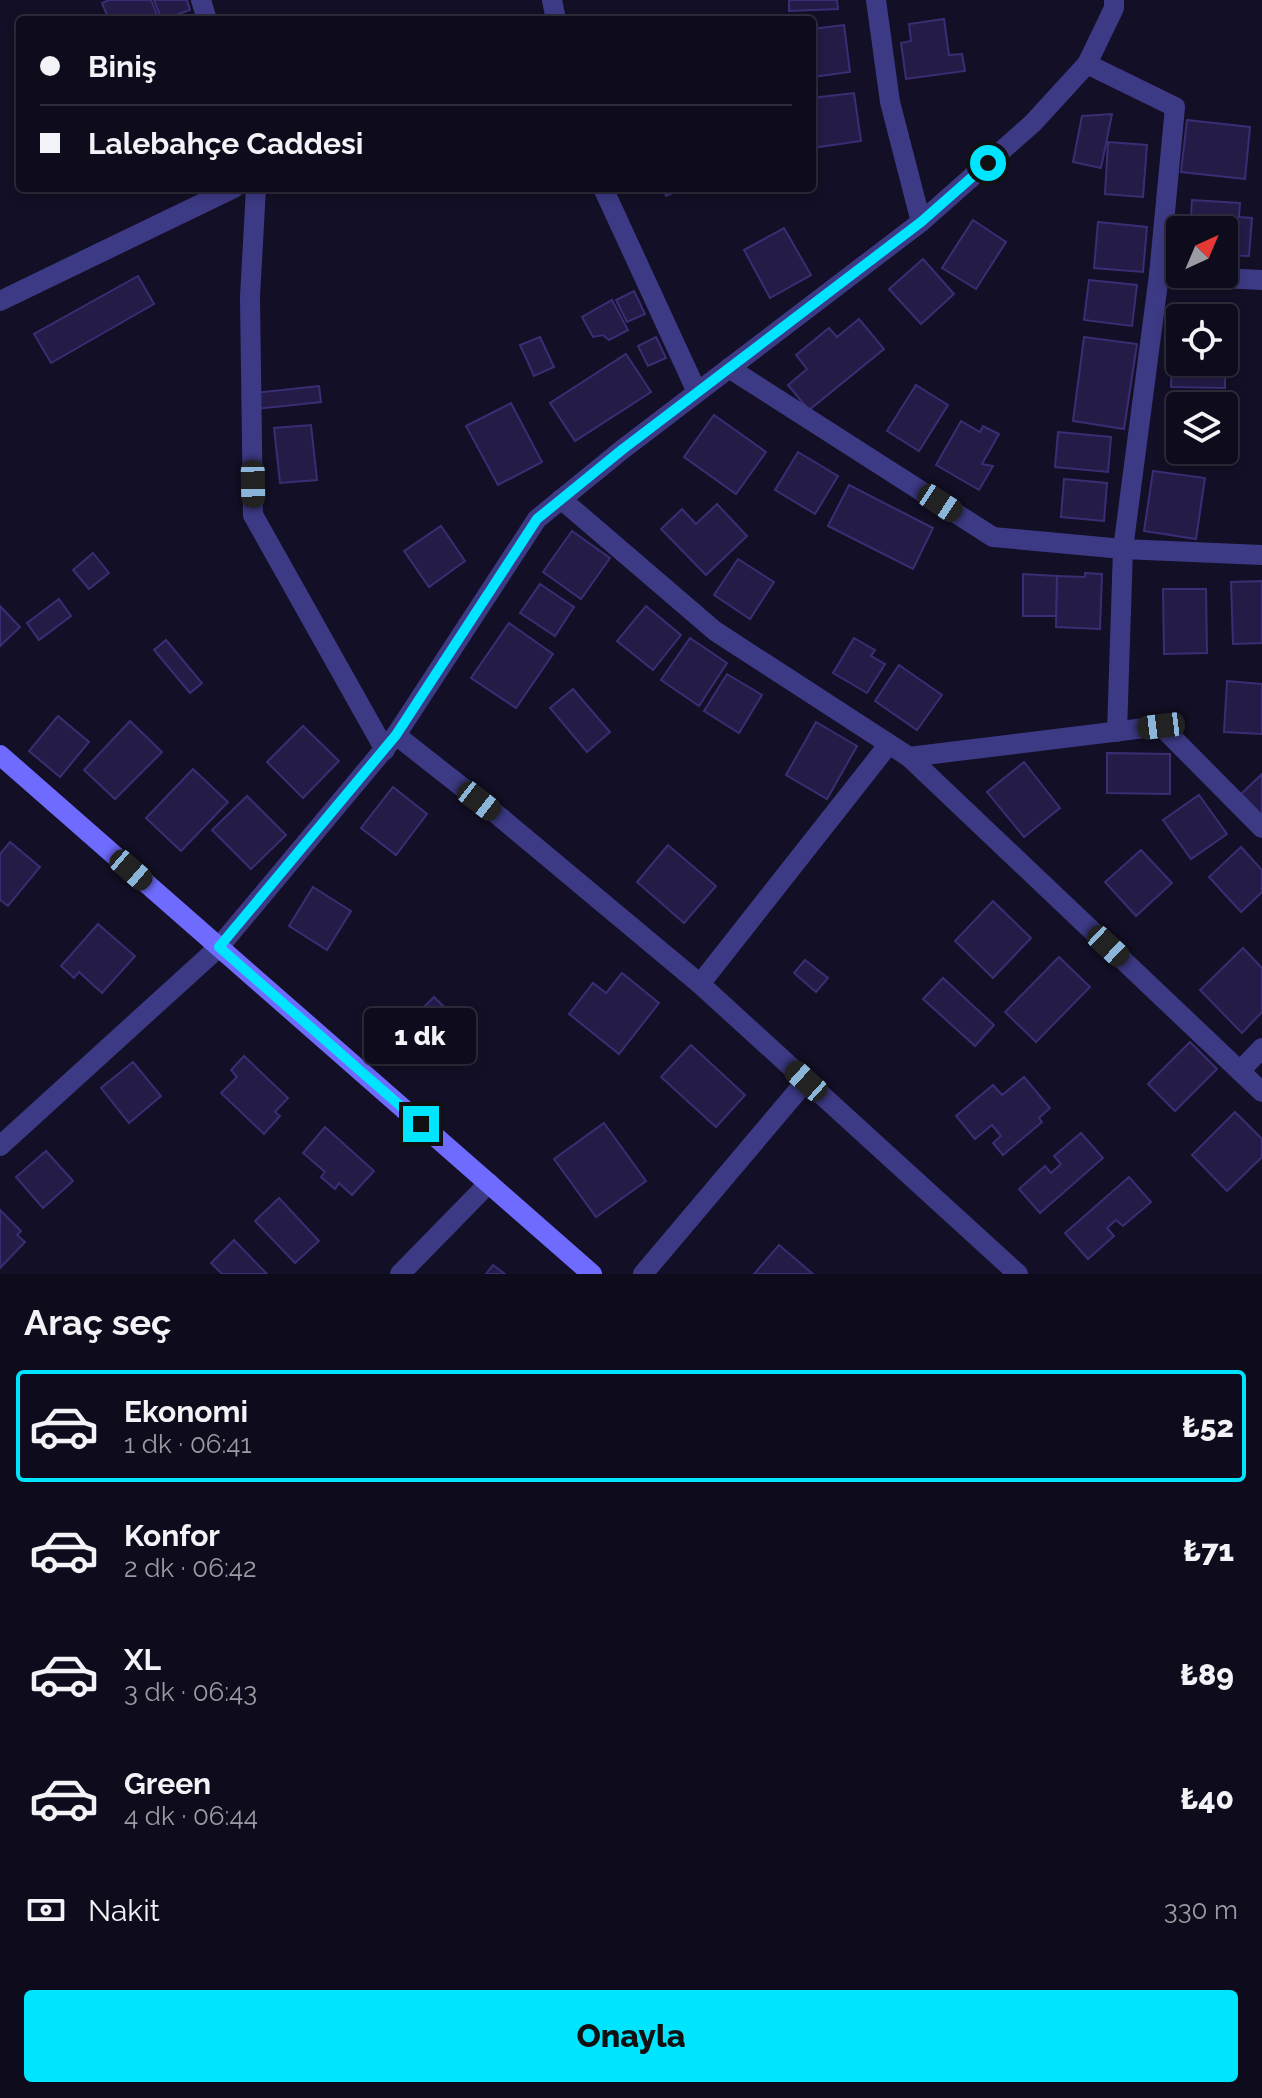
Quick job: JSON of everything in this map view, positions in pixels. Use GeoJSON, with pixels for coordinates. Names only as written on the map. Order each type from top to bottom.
{"type":"FeatureCollection","features":[{"type":"Feature","properties":{"kind":"street"},"geometry":{"type":"LineString","coordinates":[[876,0],[890,102],[921,222]]}},
{"type":"Feature","properties":{"kind":"street"},"geometry":{"type":"LineString","coordinates":[[4,1137],[219,947],[390,742],[537,519],[623,449],[921,222],[1033,123],[1087,64],[1118,3]]}},
{"type":"Feature","properties":{"kind":"street"},"geometry":{"type":"LineString","coordinates":[[1087,64],[1175,107],[1159,275],[1123,549],[1117,732]]}},
{"type":"Feature","properties":{"kind":"street"},"geometry":{"type":"LineString","coordinates":[[0,301],[226,192]]}},
{"type":"Feature","properties":{"kind":"street"},"geometry":{"type":"LineString","coordinates":[[256,192],[250,297],[253,515],[390,742],[500,817],[700,984],[1018,1274]]}},
{"type":"Feature","properties":{"kind":"street"},"geometry":{"type":"LineString","coordinates":[[605,192],[697,392]]}},
{"type":"Feature","properties":{"kind":"street"},"geometry":{"type":"LineString","coordinates":[[1159,275],[1262,280]]}},
{"type":"Feature","properties":{"kind":"street"},"geometry":{"type":"LineString","coordinates":[[729,368],[993,537],[1123,549],[1262,555]]}},
{"type":"Feature","properties":{"kind":"street"},"geometry":{"type":"LineString","coordinates":[[561,499],[715,631],[909,757],[1262,1092]]}},
{"type":"Feature","properties":{"kind":"street"},"geometry":{"type":"LineString","coordinates":[[909,757],[1161,726],[1262,828]]}},
{"type":"Feature","properties":{"kind":"street"},"geometry":{"type":"LineString","coordinates":[[700,984],[889,744]]}},
{"type":"Feature","properties":{"kind":"street"},"geometry":{"type":"LineString","coordinates":[[0,755],[592,1274]]}},
{"type":"Feature","properties":{"kind":"street"},"geometry":{"type":"LineString","coordinates":[[1240,1071],[1262,1048]]}},
{"type":"Feature","properties":{"kind":"street"},"geometry":{"type":"LineString","coordinates":[[643,1274],[806,1081]]}},
{"type":"Feature","properties":{"kind":"street"},"geometry":{"type":"LineString","coordinates":[[400,1274],[489,1183]]}},
{"type":"Feature","properties":{"kind":"building"},"geometry":{"type":"Polygon","coordinates":[[[109,0],[151,0],[157,16],[107,16],[102,3],[109,0]]]}},
{"type":"Feature","properties":{"kind":"building"},"geometry":{"type":"Polygon","coordinates":[[[154,0],[187,0],[190,10],[173,16],[160,16],[154,0]]]}},
{"type":"Feature","properties":{"kind":"building"},"geometry":{"type":"Polygon","coordinates":[[[789,0],[837,0],[838,9],[789,11],[789,0]]]}},
{"type":"Feature","properties":{"kind":"building"},"geometry":{"type":"Polygon","coordinates":[[[944,19],[949,55],[962,54],[965,71],[906,79],[901,43],[911,41],[909,24],[944,19]]]}},
{"type":"Feature","properties":{"kind":"building"},"geometry":{"type":"Polygon","coordinates":[[[844,25],[850,72],[816,76],[816,28],[844,25]]]}},
{"type":"Feature","properties":{"kind":"building"},"geometry":{"type":"Polygon","coordinates":[[[854,93],[861,141],[816,147],[816,98],[854,93]]]}},
{"type":"Feature","properties":{"kind":"building"},"geometry":{"type":"Polygon","coordinates":[[[1112,114],[1101,168],[1073,162],[1082,116],[1112,114]]]}},
{"type":"Feature","properties":{"kind":"building"},"geometry":{"type":"Polygon","coordinates":[[[1187,120],[1250,127],[1245,179],[1181,172],[1187,120]]]}},
{"type":"Feature","properties":{"kind":"building"},"geometry":{"type":"Polygon","coordinates":[[[1108,142],[1147,145],[1143,197],[1105,194],[1108,142]]]}},
{"type":"Feature","properties":{"kind":"building"},"geometry":{"type":"Polygon","coordinates":[[[1192,200],[1240,203],[1239,217],[1252,218],[1249,256],[1238,256],[1238,216],[1191,216],[1192,200]]]}},
{"type":"Feature","properties":{"kind":"building"},"geometry":{"type":"Polygon","coordinates":[[[973,220],[1006,242],[976,289],[942,268],[973,220]]]}},
{"type":"Feature","properties":{"kind":"building"},"geometry":{"type":"Polygon","coordinates":[[[1098,222],[1147,227],[1143,272],[1094,268],[1098,222]]]}},
{"type":"Feature","properties":{"kind":"building"},"geometry":{"type":"Polygon","coordinates":[[[784,228],[811,275],[770,298],[744,250],[784,228]]]}},
{"type":"Feature","properties":{"kind":"building"},"geometry":{"type":"Polygon","coordinates":[[[923,259],[954,294],[921,324],[889,289],[923,259]]]}},
{"type":"Feature","properties":{"kind":"building"},"geometry":{"type":"Polygon","coordinates":[[[138,276],[154,304],[51,363],[34,334],[138,276]]]}},
{"type":"Feature","properties":{"kind":"building"},"geometry":{"type":"Polygon","coordinates":[[[1089,280],[1137,285],[1132,326],[1084,320],[1089,280]]]}},
{"type":"Feature","properties":{"kind":"building"},"geometry":{"type":"Polygon","coordinates":[[[634,291],[645,314],[627,322],[616,300],[634,291]]]}},
{"type":"Feature","properties":{"kind":"building"},"geometry":{"type":"Polygon","coordinates":[[[612,300],[628,330],[609,340],[603,335],[593,337],[582,317],[612,300]]]}},
{"type":"Feature","properties":{"kind":"building"},"geometry":{"type":"Polygon","coordinates":[[[859,319],[884,349],[809,410],[788,385],[807,369],[796,355],[829,328],[837,337],[859,319]]]}},
{"type":"Feature","properties":{"kind":"building"},"geometry":{"type":"Polygon","coordinates":[[[540,337],[554,367],[534,376],[520,345],[540,337]]]}},
{"type":"Feature","properties":{"kind":"building"},"geometry":{"type":"Polygon","coordinates":[[[656,337],[666,358],[648,366],[638,346],[656,337]]]}},
{"type":"Feature","properties":{"kind":"building"},"geometry":{"type":"Polygon","coordinates":[[[1084,337],[1137,344],[1124,429],[1073,421],[1084,337]]]}},
{"type":"Feature","properties":{"kind":"building"},"geometry":{"type":"Polygon","coordinates":[[[626,354],[651,392],[575,441],[550,403],[626,354]]]}},
{"type":"Feature","properties":{"kind":"building"},"geometry":{"type":"Polygon","coordinates":[[[1171,376],[1225,376],[1225,388],[1171,387],[1171,376]]]}},
{"type":"Feature","properties":{"kind":"building"},"geometry":{"type":"Polygon","coordinates":[[[916,385],[948,405],[919,451],[887,431],[916,385]]]}},
{"type":"Feature","properties":{"kind":"building"},"geometry":{"type":"Polygon","coordinates":[[[319,386],[321,402],[256,409],[254,393],[319,386]]]}},
{"type":"Feature","properties":{"kind":"building"},"geometry":{"type":"Polygon","coordinates":[[[511,403],[542,462],[498,485],[466,426],[511,403]]]}},
{"type":"Feature","properties":{"kind":"building"},"geometry":{"type":"Polygon","coordinates":[[[714,415],[766,452],[736,494],[684,457],[714,415]]]}},
{"type":"Feature","properties":{"kind":"building"},"geometry":{"type":"Polygon","coordinates":[[[961,421],[980,432],[983,426],[999,434],[982,464],[993,466],[979,490],[936,465],[961,421]]]}},
{"type":"Feature","properties":{"kind":"building"},"geometry":{"type":"Polygon","coordinates":[[[311,425],[317,480],[280,483],[274,428],[311,425]]]}},
{"type":"Feature","properties":{"kind":"building"},"geometry":{"type":"Polygon","coordinates":[[[1058,432],[1111,437],[1108,472],[1055,467],[1058,432]]]}},
{"type":"Feature","properties":{"kind":"building"},"geometry":{"type":"Polygon","coordinates":[[[798,452],[838,476],[815,514],[775,490],[798,452]]]}},
{"type":"Feature","properties":{"kind":"building"},"geometry":{"type":"Polygon","coordinates":[[[1153,471],[1205,478],[1196,539],[1144,531],[1153,471]]]}},
{"type":"Feature","properties":{"kind":"building"},"geometry":{"type":"Polygon","coordinates":[[[1064,479],[1107,483],[1104,521],[1061,517],[1064,479]]]}},
{"type":"Feature","properties":{"kind":"building"},"geometry":{"type":"Polygon","coordinates":[[[849,485],[933,528],[913,569],[828,526],[849,485]]]}},
{"type":"Feature","properties":{"kind":"building"},"geometry":{"type":"Polygon","coordinates":[[[717,504],[747,536],[706,575],[661,529],[682,509],[696,524],[717,504]]]}},
{"type":"Feature","properties":{"kind":"building"},"geometry":{"type":"Polygon","coordinates":[[[441,526],[465,561],[429,587],[404,551],[441,526]]]}},
{"type":"Feature","properties":{"kind":"building"},"geometry":{"type":"Polygon","coordinates":[[[572,531],[610,558],[581,599],[543,572],[572,531]]]}},
{"type":"Feature","properties":{"kind":"building"},"geometry":{"type":"Polygon","coordinates":[[[93,553],[109,573],[89,589],[73,570],[93,553]]]}},
{"type":"Feature","properties":{"kind":"building"},"geometry":{"type":"Polygon","coordinates":[[[738,559],[774,582],[750,619],[714,595],[738,559]]]}},
{"type":"Feature","properties":{"kind":"building"},"geometry":{"type":"Polygon","coordinates":[[[1085,573],[1102,574],[1100,629],[1056,627],[1057,576],[1085,577],[1085,573]]]}},
{"type":"Feature","properties":{"kind":"building"},"geometry":{"type":"Polygon","coordinates":[[[1023,574],[1057,576],[1056,616],[1023,616],[1023,574]]]}},
{"type":"Feature","properties":{"kind":"building"},"geometry":{"type":"Polygon","coordinates":[[[1262,581],[1262,643],[1233,644],[1231,582],[1262,581]]]}},
{"type":"Feature","properties":{"kind":"building"},"geometry":{"type":"Polygon","coordinates":[[[540,584],[574,607],[555,636],[520,613],[540,584]]]}},
{"type":"Feature","properties":{"kind":"building"},"geometry":{"type":"Polygon","coordinates":[[[1163,589],[1206,589],[1207,653],[1164,654],[1163,589]]]}},
{"type":"Feature","properties":{"kind":"building"},"geometry":{"type":"Polygon","coordinates":[[[59,599],[71,616],[39,640],[27,623],[59,599]]]}},
{"type":"Feature","properties":{"kind":"building"},"geometry":{"type":"Polygon","coordinates":[[[0,606],[20,627],[0,646],[0,606]]]}},
{"type":"Feature","properties":{"kind":"building"},"geometry":{"type":"Polygon","coordinates":[[[646,606],[681,635],[653,670],[617,641],[646,606]]]}},
{"type":"Feature","properties":{"kind":"building"},"geometry":{"type":"Polygon","coordinates":[[[509,623],[553,654],[516,708],[471,678],[509,623]]]}},
{"type":"Feature","properties":{"kind":"building"},"geometry":{"type":"Polygon","coordinates":[[[690,638],[727,663],[699,706],[661,680],[690,638]]]}},
{"type":"Feature","properties":{"kind":"building"},"geometry":{"type":"Polygon","coordinates":[[[854,638],[875,650],[871,656],[885,664],[867,693],[833,673],[854,638]]]}},
{"type":"Feature","properties":{"kind":"building"},"geometry":{"type":"Polygon","coordinates":[[[166,640],[202,683],[190,693],[154,650],[166,640]]]}},
{"type":"Feature","properties":{"kind":"building"},"geometry":{"type":"Polygon","coordinates":[[[899,665],[942,695],[917,730],[875,701],[899,665]]]}},
{"type":"Feature","properties":{"kind":"building"},"geometry":{"type":"Polygon","coordinates":[[[727,674],[762,695],[739,733],[704,711],[727,674]]]}},
{"type":"Feature","properties":{"kind":"building"},"geometry":{"type":"Polygon","coordinates":[[[1227,681],[1262,684],[1262,734],[1224,732],[1227,681]]]}},
{"type":"Feature","properties":{"kind":"building"},"geometry":{"type":"Polygon","coordinates":[[[573,689],[610,732],[587,752],[550,708],[573,689]]]}},
{"type":"Feature","properties":{"kind":"building"},"geometry":{"type":"Polygon","coordinates":[[[58,716],[89,742],[60,777],[29,751],[58,716]]]}},
{"type":"Feature","properties":{"kind":"building"},"geometry":{"type":"Polygon","coordinates":[[[130,721],[162,752],[115,799],[84,770],[130,721]]]}},
{"type":"Feature","properties":{"kind":"building"},"geometry":{"type":"Polygon","coordinates":[[[816,722],[857,746],[827,799],[786,775],[816,722]]]}},
{"type":"Feature","properties":{"kind":"building"},"geometry":{"type":"Polygon","coordinates":[[[303,726],[339,761],[303,798],[267,762],[303,726]]]}},
{"type":"Feature","properties":{"kind":"building"},"geometry":{"type":"Polygon","coordinates":[[[1107,753],[1170,754],[1170,794],[1107,793],[1107,753]]]}},
{"type":"Feature","properties":{"kind":"building"},"geometry":{"type":"Polygon","coordinates":[[[1024,762],[1060,808],[1024,837],[987,792],[1024,762]]]}},
{"type":"Feature","properties":{"kind":"building"},"geometry":{"type":"Polygon","coordinates":[[[193,769],[228,802],[181,851],[146,818],[193,769]]]}},
{"type":"Feature","properties":{"kind":"building"},"geometry":{"type":"Polygon","coordinates":[[[1262,774],[1262,816],[1241,794],[1262,774]]]}},
{"type":"Feature","properties":{"kind":"building"},"geometry":{"type":"Polygon","coordinates":[[[393,787],[427,814],[396,855],[361,828],[393,787]]]}},
{"type":"Feature","properties":{"kind":"building"},"geometry":{"type":"Polygon","coordinates":[[[1199,795],[1227,834],[1191,859],[1163,820],[1199,795]]]}},
{"type":"Feature","properties":{"kind":"building"},"geometry":{"type":"Polygon","coordinates":[[[247,796],[286,835],[251,869],[212,830],[247,796]]]}},
{"type":"Feature","properties":{"kind":"building"},"geometry":{"type":"Polygon","coordinates":[[[10,842],[40,867],[8,906],[0,900],[0,854],[10,842]]]}},
{"type":"Feature","properties":{"kind":"building"},"geometry":{"type":"Polygon","coordinates":[[[668,845],[716,886],[684,923],[637,882],[668,845]]]}},
{"type":"Feature","properties":{"kind":"building"},"geometry":{"type":"Polygon","coordinates":[[[1241,847],[1262,870],[1262,892],[1241,912],[1209,877],[1241,847]]]}},
{"type":"Feature","properties":{"kind":"building"},"geometry":{"type":"Polygon","coordinates":[[[1141,850],[1172,883],[1136,916],[1105,882],[1141,850]]]}},
{"type":"Feature","properties":{"kind":"building"},"geometry":{"type":"Polygon","coordinates":[[[313,887],[351,911],[327,950],[289,926],[313,887]]]}},
{"type":"Feature","properties":{"kind":"building"},"geometry":{"type":"Polygon","coordinates":[[[993,901],[1031,938],[993,978],[955,941],[993,901]]]}},
{"type":"Feature","properties":{"kind":"building"},"geometry":{"type":"Polygon","coordinates":[[[98,924],[135,956],[102,993],[79,972],[74,978],[61,966],[98,924]]]}},
{"type":"Feature","properties":{"kind":"building"},"geometry":{"type":"Polygon","coordinates":[[[1243,948],[1262,968],[1262,1012],[1242,1033],[1200,990],[1243,948]]]}},
{"type":"Feature","properties":{"kind":"building"},"geometry":{"type":"Polygon","coordinates":[[[1059,957],[1090,987],[1036,1042],[1005,1012],[1059,957]]]}},
{"type":"Feature","properties":{"kind":"building"},"geometry":{"type":"Polygon","coordinates":[[[805,960],[828,978],[816,992],[794,973],[805,960]]]}},
{"type":"Feature","properties":{"kind":"building"},"geometry":{"type":"Polygon","coordinates":[[[622,973],[659,1003],[619,1054],[569,1014],[593,983],[606,993],[622,973]]]}},
{"type":"Feature","properties":{"kind":"building"},"geometry":{"type":"Polygon","coordinates":[[[943,978],[994,1025],[975,1046],[923,999],[943,978]]]}},
{"type":"Feature","properties":{"kind":"building"},"geometry":{"type":"Polygon","coordinates":[[[434,997],[465,1027],[439,1053],[408,1023],[434,997]]]}},
{"type":"Feature","properties":{"kind":"building"},"geometry":{"type":"Polygon","coordinates":[[[1190,1042],[1217,1069],[1175,1111],[1148,1084],[1190,1042]]]}},
{"type":"Feature","properties":{"kind":"building"},"geometry":{"type":"Polygon","coordinates":[[[691,1045],[745,1095],[716,1127],[661,1077],[691,1045]]]}},
{"type":"Feature","properties":{"kind":"building"},"geometry":{"type":"Polygon","coordinates":[[[244,1056],[288,1098],[275,1112],[280,1116],[264,1134],[221,1093],[237,1077],[231,1070],[244,1056]]]}},
{"type":"Feature","properties":{"kind":"building"},"geometry":{"type":"Polygon","coordinates":[[[133,1062],[161,1096],[129,1123],[101,1088],[133,1062]]]}},
{"type":"Feature","properties":{"kind":"building"},"geometry":{"type":"Polygon","coordinates":[[[1024,1077],[1050,1108],[1039,1118],[1042,1122],[1003,1155],[993,1143],[1001,1136],[992,1125],[975,1139],[956,1116],[993,1085],[1002,1095],[1024,1077]]]}},
{"type":"Feature","properties":{"kind":"building"},"geometry":{"type":"Polygon","coordinates":[[[1235,1112],[1262,1139],[1262,1157],[1227,1191],[1192,1155],[1235,1112]]]}},
{"type":"Feature","properties":{"kind":"building"},"geometry":{"type":"Polygon","coordinates":[[[604,1123],[646,1181],[596,1217],[554,1159],[604,1123]]]}},
{"type":"Feature","properties":{"kind":"building"},"geometry":{"type":"Polygon","coordinates":[[[325,1127],[374,1171],[352,1195],[339,1183],[335,1189],[321,1177],[325,1172],[303,1153],[325,1127]]]}},
{"type":"Feature","properties":{"kind":"building"},"geometry":{"type":"Polygon","coordinates":[[[1081,1133],[1103,1158],[1040,1213],[1019,1189],[1045,1166],[1051,1173],[1061,1164],[1054,1156],[1081,1133]]]}},
{"type":"Feature","properties":{"kind":"building"},"geometry":{"type":"Polygon","coordinates":[[[46,1151],[73,1181],[43,1208],[16,1177],[46,1151]]]}},
{"type":"Feature","properties":{"kind":"building"},"geometry":{"type":"Polygon","coordinates":[[[1129,1177],[1151,1202],[1123,1226],[1116,1220],[1107,1228],[1114,1236],[1088,1259],[1065,1233],[1129,1177]]]}},
{"type":"Feature","properties":{"kind":"building"},"geometry":{"type":"Polygon","coordinates":[[[279,1198],[319,1241],[295,1263],[255,1221],[279,1198]]]}},
{"type":"Feature","properties":{"kind":"building"},"geometry":{"type":"Polygon","coordinates":[[[0,1210],[21,1231],[17,1235],[25,1242],[0,1268],[0,1210]]]}},
{"type":"Feature","properties":{"kind":"building"},"geometry":{"type":"Polygon","coordinates":[[[234,1240],[267,1274],[222,1274],[211,1263],[234,1240]]]}},
{"type":"Feature","properties":{"kind":"building"},"geometry":{"type":"Polygon","coordinates":[[[779,1245],[813,1274],[754,1274],[779,1245]]]}},
{"type":"Feature","properties":{"kind":"building"},"geometry":{"type":"Polygon","coordinates":[[[493,1265],[505,1274],[486,1274],[493,1265]]]}},
{"type":"Feature","properties":{"kind":"route"},"geometry":{"type":"LineString","coordinates":[[421,1124],[219,947],[396,735],[537,519],[623,449],[921,222],[988,163]]}}]}
